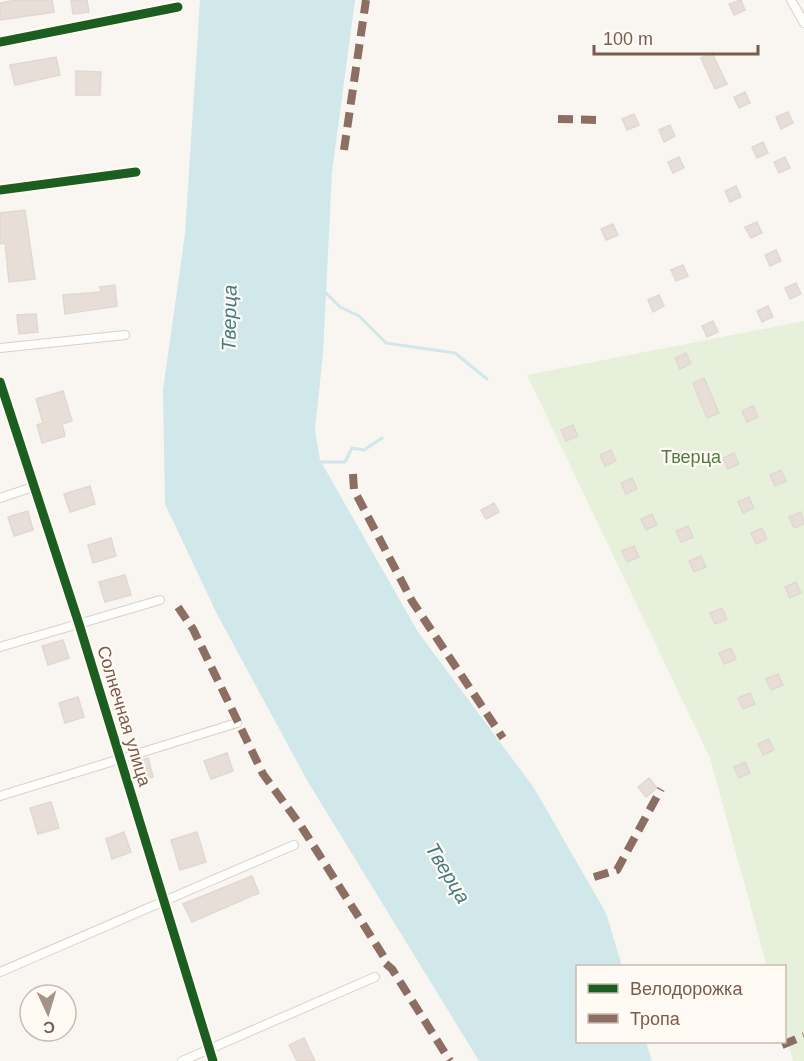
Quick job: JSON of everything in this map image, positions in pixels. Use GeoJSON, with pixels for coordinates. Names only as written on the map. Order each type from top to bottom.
{"type":"FeatureCollection","features":[{"type":"Feature","properties":{"kind":"street"},"geometry":{"type":"LineString","coordinates":[[791,0],[804,23]]}},
{"type":"Feature","properties":{"kind":"street"},"geometry":{"type":"LineString","coordinates":[[0,42],[178,7]]}},
{"type":"Feature","properties":{"kind":"street"},"geometry":{"type":"LineString","coordinates":[[0,190],[136,172]]}},
{"type":"Feature","properties":{"kind":"street"},"geometry":{"type":"LineString","coordinates":[[0,348],[125,335]]}},
{"type":"Feature","properties":{"kind":"street","name":"Солнечная улица"},"geometry":{"type":"LineString","coordinates":[[0,382],[79,624],[213,1061]]}},
{"type":"Feature","properties":{"kind":"street"},"geometry":{"type":"LineString","coordinates":[[0,498],[33,488]]}},
{"type":"Feature","properties":{"kind":"street"},"geometry":{"type":"LineString","coordinates":[[0,647],[160,600]]}},
{"type":"Feature","properties":{"kind":"street"},"geometry":{"type":"LineString","coordinates":[[0,796],[237,723]]}},
{"type":"Feature","properties":{"kind":"street"},"geometry":{"type":"LineString","coordinates":[[0,972],[294,845]]}},
{"type":"Feature","properties":{"kind":"street"},"geometry":{"type":"LineString","coordinates":[[182,1061],[375,977]]}},
{"type":"Feature","properties":{"kind":"green space","name":"Тверца"},"geometry":{"type":"Polygon","coordinates":[[[804,321],[804,1061],[793,1061],[786,1035],[786,965],[767,965],[710,758],[527,375],[804,321]]]}},
{"type":"Feature","properties":{"kind":"water"},"geometry":{"type":"Polygon","coordinates":[[[200,0],[355,0],[332,172],[323,353],[315,430],[320,460],[418,632],[534,788],[606,913],[622,965],[576,965],[576,1043],[646,1043],[652,1061],[479,1061],[308,782],[217,614],[165,504],[163,390],[185,234],[200,0]]]}},
{"type":"Feature","properties":{"kind":"building"},"geometry":{"type":"Polygon","coordinates":[[[16,0],[52,0],[54,12],[0,20],[0,3],[16,0]]]}},
{"type":"Feature","properties":{"kind":"building"},"geometry":{"type":"Polygon","coordinates":[[[71,0],[87,0],[89,12],[73,14],[71,0]]]}},
{"type":"Feature","properties":{"kind":"building"},"geometry":{"type":"Polygon","coordinates":[[[741,0],[745,10],[734,15],[729,4],[741,0]]]}},
{"type":"Feature","properties":{"kind":"building"},"geometry":{"type":"Polygon","coordinates":[[[712,53],[727,84],[715,89],[701,58],[712,53]]]}},
{"type":"Feature","properties":{"kind":"building"},"geometry":{"type":"Polygon","coordinates":[[[56,57],[60,75],[15,85],[10,65],[56,57]]]}},
{"type":"Feature","properties":{"kind":"building"},"geometry":{"type":"Polygon","coordinates":[[[76,71],[101,72],[100,95],[76,95],[76,71]]]}},
{"type":"Feature","properties":{"kind":"building"},"geometry":{"type":"Polygon","coordinates":[[[745,92],[750,103],[739,108],[734,97],[745,92]]]}},
{"type":"Feature","properties":{"kind":"building"},"geometry":{"type":"Polygon","coordinates":[[[788,112],[793,123],[781,129],[776,117],[788,112]]]}},
{"type":"Feature","properties":{"kind":"building"},"geometry":{"type":"Polygon","coordinates":[[[634,114],[639,125],[627,130],[622,119],[634,114]]]}},
{"type":"Feature","properties":{"kind":"building"},"geometry":{"type":"Polygon","coordinates":[[[670,125],[675,136],[664,142],[659,130],[670,125]]]}},
{"type":"Feature","properties":{"kind":"building"},"geometry":{"type":"Polygon","coordinates":[[[763,142],[768,153],[757,158],[752,147],[763,142]]]}},
{"type":"Feature","properties":{"kind":"building"},"geometry":{"type":"Polygon","coordinates":[[[679,157],[684,168],[673,173],[668,162],[679,157]]]}},
{"type":"Feature","properties":{"kind":"building"},"geometry":{"type":"Polygon","coordinates":[[[785,157],[790,168],[779,173],[774,162],[785,157]]]}},
{"type":"Feature","properties":{"kind":"building"},"geometry":{"type":"Polygon","coordinates":[[[736,186],[741,197],[730,202],[725,191],[736,186]]]}},
{"type":"Feature","properties":{"kind":"building"},"geometry":{"type":"Polygon","coordinates":[[[25,210],[35,279],[9,282],[5,243],[0,244],[0,213],[25,210]]]}},
{"type":"Feature","properties":{"kind":"building"},"geometry":{"type":"Polygon","coordinates":[[[757,222],[762,233],[751,238],[745,227],[757,222]]]}},
{"type":"Feature","properties":{"kind":"building"},"geometry":{"type":"Polygon","coordinates":[[[613,224],[618,235],[606,240],[601,229],[613,224]]]}},
{"type":"Feature","properties":{"kind":"building"},"geometry":{"type":"Polygon","coordinates":[[[776,250],[781,261],[770,266],[765,255],[776,250]]]}},
{"type":"Feature","properties":{"kind":"building"},"geometry":{"type":"Polygon","coordinates":[[[683,265],[688,276],[676,281],[671,270],[683,265]]]}},
{"type":"Feature","properties":{"kind":"building"},"geometry":{"type":"Polygon","coordinates":[[[796,283],[801,294],[790,299],[785,288],[796,283]]]}},
{"type":"Feature","properties":{"kind":"building"},"geometry":{"type":"Polygon","coordinates":[[[115,285],[117,306],[65,314],[63,295],[101,292],[100,287],[115,285]]]}},
{"type":"Feature","properties":{"kind":"building"},"geometry":{"type":"Polygon","coordinates":[[[659,295],[664,306],[653,312],[648,300],[659,295]]]}},
{"type":"Feature","properties":{"kind":"building"},"geometry":{"type":"Polygon","coordinates":[[[768,306],[773,317],[762,322],[757,311],[768,306]]]}},
{"type":"Feature","properties":{"kind":"building"},"geometry":{"type":"Polygon","coordinates":[[[36,314],[38,332],[19,334],[17,315],[36,314]]]}},
{"type":"Feature","properties":{"kind":"building"},"geometry":{"type":"Polygon","coordinates":[[[713,321],[718,332],[707,337],[702,326],[713,321]]]}},
{"type":"Feature","properties":{"kind":"building"},"geometry":{"type":"Polygon","coordinates":[[[686,353],[691,364],[680,369],[675,358],[686,353]]]}},
{"type":"Feature","properties":{"kind":"building"},"geometry":{"type":"Polygon","coordinates":[[[704,378],[719,413],[707,418],[693,383],[704,378]]]}},
{"type":"Feature","properties":{"kind":"building"},"geometry":{"type":"Polygon","coordinates":[[[63,391],[72,421],[62,424],[65,436],[42,443],[37,425],[43,423],[36,399],[63,391]]]}},
{"type":"Feature","properties":{"kind":"building"},"geometry":{"type":"Polygon","coordinates":[[[753,406],[758,417],[747,422],[742,411],[753,406]]]}},
{"type":"Feature","properties":{"kind":"building"},"geometry":{"type":"Polygon","coordinates":[[[573,425],[578,436],[566,441],[561,430],[573,425]]]}},
{"type":"Feature","properties":{"kind":"building"},"geometry":{"type":"Polygon","coordinates":[[[611,450],[616,461],[605,466],[600,455],[611,450]]]}},
{"type":"Feature","properties":{"kind":"building"},"geometry":{"type":"Polygon","coordinates":[[[734,453],[739,464],[728,469],[723,458],[734,453]]]}},
{"type":"Feature","properties":{"kind":"building"},"geometry":{"type":"Polygon","coordinates":[[[781,470],[786,481],[775,486],[770,475],[781,470]]]}},
{"type":"Feature","properties":{"kind":"building"},"geometry":{"type":"Polygon","coordinates":[[[632,478],[637,489],[626,494],[621,483],[632,478]]]}},
{"type":"Feature","properties":{"kind":"building"},"geometry":{"type":"Polygon","coordinates":[[[90,486],[95,504],[70,512],[64,494],[90,486]]]}},
{"type":"Feature","properties":{"kind":"building"},"geometry":{"type":"Polygon","coordinates":[[[749,497],[754,508],[743,513],[738,502],[749,497]]]}},
{"type":"Feature","properties":{"kind":"building"},"geometry":{"type":"Polygon","coordinates":[[[494,503],[499,512],[486,519],[481,510],[494,503]]]}},
{"type":"Feature","properties":{"kind":"building"},"geometry":{"type":"Polygon","coordinates":[[[28,511],[33,530],[14,536],[8,517],[28,511]]]}},
{"type":"Feature","properties":{"kind":"building"},"geometry":{"type":"Polygon","coordinates":[[[801,512],[804,524],[794,528],[789,517],[801,512]]]}},
{"type":"Feature","properties":{"kind":"building"},"geometry":{"type":"Polygon","coordinates":[[[652,514],[657,525],[646,530],[641,519],[652,514]]]}},
{"type":"Feature","properties":{"kind":"building"},"geometry":{"type":"Polygon","coordinates":[[[688,526],[693,537],[681,542],[676,531],[688,526]]]}},
{"type":"Feature","properties":{"kind":"building"},"geometry":{"type":"Polygon","coordinates":[[[762,528],[767,539],[756,544],[751,533],[762,528]]]}},
{"type":"Feature","properties":{"kind":"building"},"geometry":{"type":"Polygon","coordinates":[[[111,538],[116,556],[93,563],[88,545],[111,538]]]}},
{"type":"Feature","properties":{"kind":"building"},"geometry":{"type":"Polygon","coordinates":[[[634,546],[639,557],[627,562],[622,551],[634,546]]]}},
{"type":"Feature","properties":{"kind":"building"},"geometry":{"type":"Polygon","coordinates":[[[701,556],[706,567],[694,572],[689,561],[701,556]]]}},
{"type":"Feature","properties":{"kind":"building"},"geometry":{"type":"Polygon","coordinates":[[[125,575],[131,595],[105,602],[99,582],[125,575]]]}},
{"type":"Feature","properties":{"kind":"building"},"geometry":{"type":"Polygon","coordinates":[[[796,582],[801,593],[790,598],[785,587],[796,582]]]}},
{"type":"Feature","properties":{"kind":"building"},"geometry":{"type":"Polygon","coordinates":[[[722,608],[727,619],[715,624],[710,613],[722,608]]]}},
{"type":"Feature","properties":{"kind":"building"},"geometry":{"type":"Polygon","coordinates":[[[63,640],[69,658],[48,665],[42,646],[63,640]]]}},
{"type":"Feature","properties":{"kind":"building"},"geometry":{"type":"Polygon","coordinates":[[[731,648],[736,659],[724,664],[719,653],[731,648]]]}},
{"type":"Feature","properties":{"kind":"building"},"geometry":{"type":"Polygon","coordinates":[[[778,674],[783,685],[771,690],[766,679],[778,674]]]}},
{"type":"Feature","properties":{"kind":"building"},"geometry":{"type":"Polygon","coordinates":[[[750,693],[755,704],[743,709],[738,698],[750,693]]]}},
{"type":"Feature","properties":{"kind":"building"},"geometry":{"type":"Polygon","coordinates":[[[78,697],[84,717],[65,723],[59,703],[78,697]]]}},
{"type":"Feature","properties":{"kind":"building"},"geometry":{"type":"Polygon","coordinates":[[[769,739],[774,750],[763,755],[758,744],[769,739]]]}},
{"type":"Feature","properties":{"kind":"building"},"geometry":{"type":"Polygon","coordinates":[[[227,753],[233,771],[211,779],[204,761],[227,753]]]}},
{"type":"Feature","properties":{"kind":"building"},"geometry":{"type":"Polygon","coordinates":[[[148,758],[153,777],[140,780],[135,762],[148,758]]]}},
{"type":"Feature","properties":{"kind":"building"},"geometry":{"type":"Polygon","coordinates":[[[745,762],[750,773],[739,778],[734,767],[745,762]]]}},
{"type":"Feature","properties":{"kind":"building"},"geometry":{"type":"Polygon","coordinates":[[[649,778],[657,788],[646,797],[638,787],[649,778]]]}},
{"type":"Feature","properties":{"kind":"building"},"geometry":{"type":"Polygon","coordinates":[[[51,802],[59,828],[38,834],[30,808],[51,802]]]}},
{"type":"Feature","properties":{"kind":"building"},"geometry":{"type":"Polygon","coordinates":[[[124,832],[131,852],[112,859],[106,839],[124,832]]]}},
{"type":"Feature","properties":{"kind":"building"},"geometry":{"type":"Polygon","coordinates":[[[197,832],[206,862],[180,870],[171,840],[197,832]]]}},
{"type":"Feature","properties":{"kind":"building"},"geometry":{"type":"Polygon","coordinates":[[[252,876],[259,893],[192,922],[183,904],[252,876]]]}},
{"type":"Feature","properties":{"kind":"building"},"geometry":{"type":"Polygon","coordinates":[[[304,1038],[315,1061],[297,1061],[289,1045],[304,1038]]]}},
{"type":"Feature","properties":{"kind":"waterway"},"geometry":{"type":"LineString","coordinates":[[322,289],[340,307],[359,316],[386,343],[455,353],[487,379]]}},
{"type":"Feature","properties":{"kind":"waterway"},"geometry":{"type":"LineString","coordinates":[[316,462],[345,462],[352,448],[364,450],[382,438]]}},
{"type":"Feature","properties":{"kind":"marked path"},"geometry":{"type":"LineString","coordinates":[[344,150],[366,0]]}},
{"type":"Feature","properties":{"kind":"marked path"},"geometry":{"type":"LineString","coordinates":[[558,119],[601,120]]}},
{"type":"Feature","properties":{"kind":"marked path"},"geometry":{"type":"LineString","coordinates":[[353,474],[354,490],[412,601],[503,738]]}},
{"type":"Feature","properties":{"kind":"marked path"},"geometry":{"type":"LineString","coordinates":[[178,607],[193,629],[263,774],[301,826],[384,957],[385,963],[392,969],[450,1061]]}},
{"type":"Feature","properties":{"kind":"marked path"},"geometry":{"type":"LineString","coordinates":[[594,877],[617,870],[661,789]]}},
{"type":"Feature","properties":{"kind":"marked path"},"geometry":{"type":"LineString","coordinates":[[782,1045],[804,1036]]}},
{"type":"Feature","properties":{"kind":"cycle path"},"geometry":{"type":"LineString","coordinates":[[0,42],[178,7]]}},
{"type":"Feature","properties":{"kind":"cycle path"},"geometry":{"type":"LineString","coordinates":[[0,190],[136,172]]}},
{"type":"Feature","properties":{"kind":"cycle path"},"geometry":{"type":"LineString","coordinates":[[0,382],[79,624],[213,1061]]}}]}
